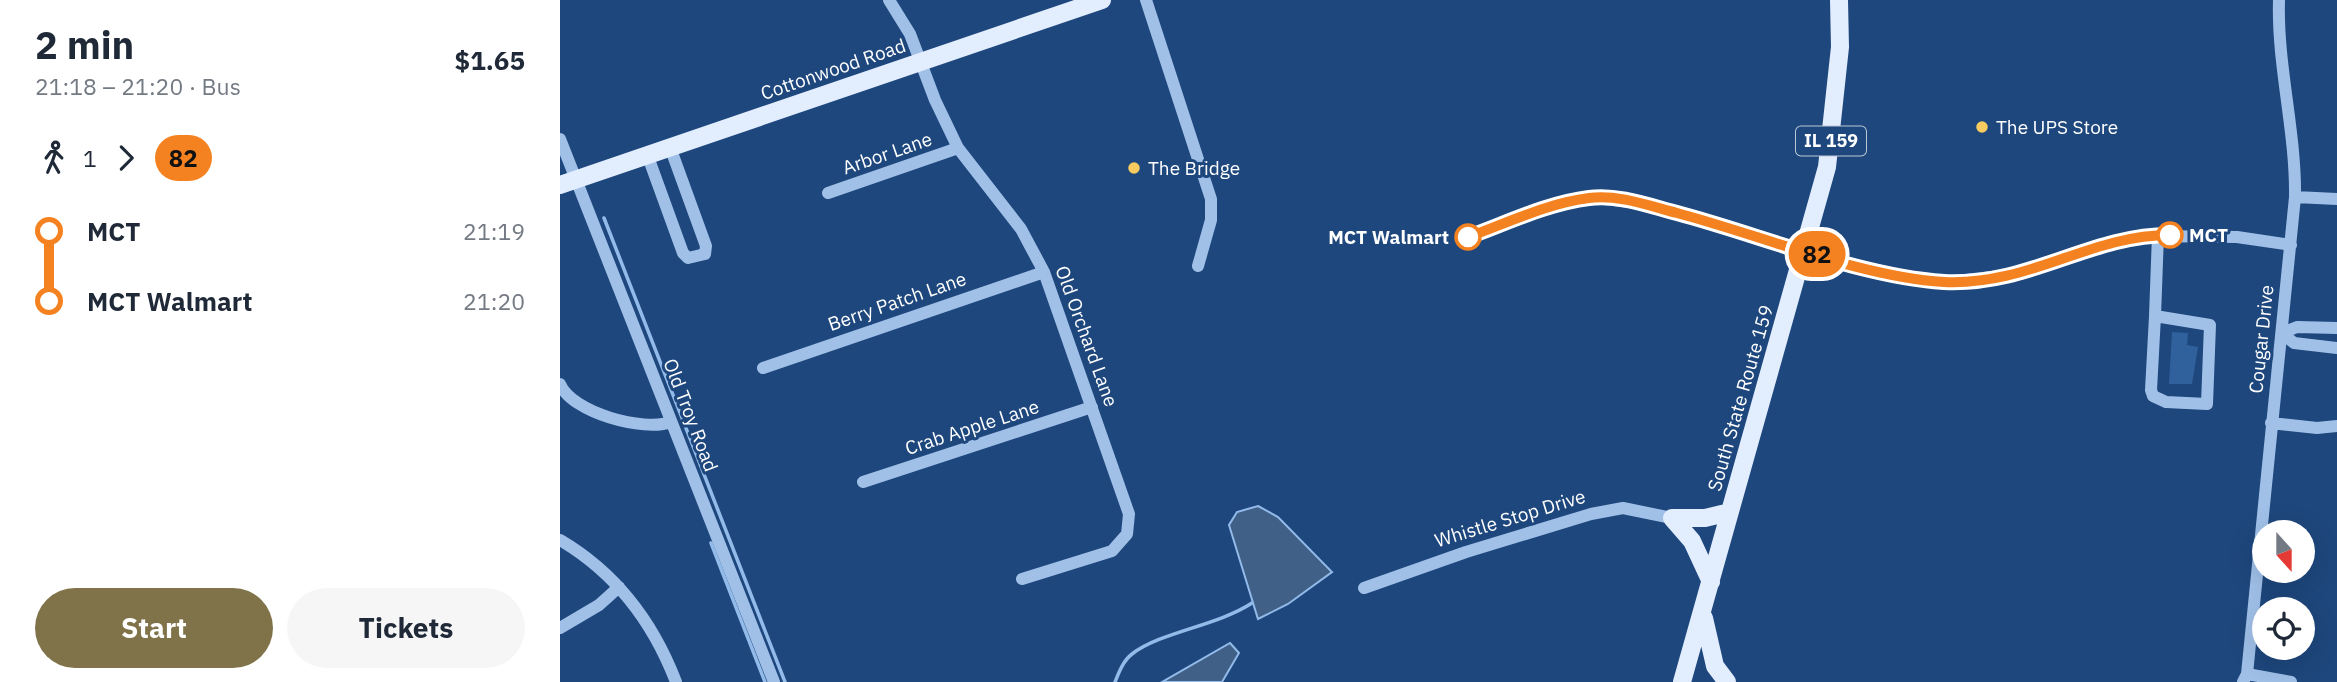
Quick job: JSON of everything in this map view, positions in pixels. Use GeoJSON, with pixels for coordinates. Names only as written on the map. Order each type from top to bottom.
{"type":"FeatureCollection","features":[{"type":"Feature","properties":{"kind":"main road","name":"Cottonwood Road"},"geometry":{"type":"LineString","coordinates":[[568,182],[1102,0]]}},
{"type":"Feature","properties":{"kind":"main road","name":"South State Route 159"},"geometry":{"type":"LineString","coordinates":[[1684,682],[1765,380],[1827,167],[1840,47],[1839,0]]}},
{"type":"Feature","properties":{"kind":"main road","name":"Whistle Stop Drive"},"geometry":{"type":"LineString","coordinates":[[1672,518],[1706,518],[1730,512]]}},
{"type":"Feature","properties":{"kind":"main road"},"geometry":{"type":"LineString","coordinates":[[1672,518],[1692,541],[1711,582]]}},
{"type":"Feature","properties":{"kind":"main road"},"geometry":{"type":"LineString","coordinates":[[1703,607],[1714,666],[1727,682]]}},
{"type":"Feature","properties":{"kind":"street","name":"Old Orchard Lane"},"geometry":{"type":"LineString","coordinates":[[889,0],[910,34],[935,100],[958,148],[1021,229],[1044,272],[1129,514],[1128,534],[1112,551],[1022,579]]}},
{"type":"Feature","properties":{"kind":"street"},"geometry":{"type":"LineString","coordinates":[[1146,0],[1211,199],[1210,220],[1198,266]]}},
{"type":"Feature","properties":{"kind":"street","name":"Cougar Drive"},"geometry":{"type":"LineString","coordinates":[[2245,678],[2295,197],[2295,150],[2282,55],[2279,0]]}},
{"type":"Feature","properties":{"kind":"street","name":"Old Troy Road"},"geometry":{"type":"LineString","coordinates":[[560,139],[568,182],[671,422],[774,682]]}},
{"type":"Feature","properties":{"kind":"street"},"geometry":{"type":"LineString","coordinates":[[648,154],[683,253],[688,258],[699,257],[705,254],[706,246],[670,147]]}},
{"type":"Feature","properties":{"kind":"street","name":"Arbor Lane"},"geometry":{"type":"LineString","coordinates":[[828,192],[958,148]]}},
{"type":"Feature","properties":{"kind":"street"},"geometry":{"type":"LineString","coordinates":[[1468,237],[1555,205],[1590,197],[1614,198],[1917,279],[1976,281],[2021,274],[2097,247],[2158,235],[2237,237],[2291,245]]}},
{"type":"Feature","properties":{"kind":"street"},"geometry":{"type":"LineString","coordinates":[[2295,197],[2337,199]]}},
{"type":"Feature","properties":{"kind":"street"},"geometry":{"type":"LineString","coordinates":[[2155,316],[2210,325],[2207,404],[2166,402],[2153,396],[2155,316],[2158,235]]}},
{"type":"Feature","properties":{"kind":"street","name":"Berry Patch Lane"},"geometry":{"type":"LineString","coordinates":[[763,368],[1044,272]]}},
{"type":"Feature","properties":{"kind":"street"},"geometry":{"type":"LineString","coordinates":[[2337,328],[2297,327],[2282,333],[2294,343],[2337,348]]}},
{"type":"Feature","properties":{"kind":"street"},"geometry":{"type":"LineString","coordinates":[[560,384],[569,396],[607,416],[640,425],[660,426],[671,422]]}},
{"type":"Feature","properties":{"kind":"street","name":"Crab Apple Lane"},"geometry":{"type":"LineString","coordinates":[[863,482],[1093,407]]}},
{"type":"Feature","properties":{"kind":"street"},"geometry":{"type":"LineString","coordinates":[[2271,423],[2317,428],[2337,426]]}},
{"type":"Feature","properties":{"kind":"street","name":"Whistle Stop Drive"},"geometry":{"type":"LineString","coordinates":[[1364,588],[1466,552],[1591,514],[1623,508],[1672,518]]}},
{"type":"Feature","properties":{"kind":"street"},"geometry":{"type":"LineString","coordinates":[[560,540],[588,558],[619,587],[654,633],[676,682]]}},
{"type":"Feature","properties":{"kind":"street"},"geometry":{"type":"LineString","coordinates":[[560,628],[599,605],[619,587]]}},
{"type":"Feature","properties":{"kind":"street"},"geometry":{"type":"LineString","coordinates":[[2245,678],[2291,682]]}},
{"type":"Feature","properties":{"kind":"shaded area"},"geometry":{"type":"Polygon","coordinates":[[[2172,332],[2188,333],[2187,345],[2198,347],[2192,384],[2169,384],[2172,332]]]}},
{"type":"Feature","properties":{"kind":"shaded area"},"geometry":{"type":"Polygon","coordinates":[[[1258,506],[1278,517],[1332,572],[1288,604],[1258,619],[1229,525],[1237,512],[1258,506]]]}},
{"type":"Feature","properties":{"kind":"shaded area"},"geometry":{"type":"Polygon","coordinates":[[[1230,643],[1239,653],[1222,682],[1162,682],[1230,643]]]}},
{"type":"Feature","properties":{"kind":"waterway"},"geometry":{"type":"LineString","coordinates":[[604,218],[785,682]]}},
{"type":"Feature","properties":{"kind":"waterway"},"geometry":{"type":"LineString","coordinates":[[711,543],[765,682]]}},
{"type":"Feature","properties":{"kind":"waterway"},"geometry":{"type":"LineString","coordinates":[[1115,682],[1126,660],[1144,646],[1222,618],[1252,603]]}},
{"type":"Feature","properties":{"kind":"bus line","name":"82"},"geometry":{"type":"LineString","coordinates":[[1468,237],[1555,205],[1590,197],[1614,198],[1644,204],[1898,276],[1946,282],[2003,278],[2125,239],[2170,235]]}},
{"type":"Feature","properties":{"kind":"place","name":"The UPS Store"},"geometry":{"type":"Point","coordinates":[1982,127]}},
{"type":"Feature","properties":{"kind":"place","name":"The Bridge"},"geometry":{"type":"Point","coordinates":[1134,168]}},
{"type":"Feature","properties":{"kind":"place","name":"MCT"},"geometry":{"type":"Point","coordinates":[2170,235]}},
{"type":"Feature","properties":{"kind":"place","name":"MCT Walmart"},"geometry":{"type":"Point","coordinates":[1468,237]}}]}
